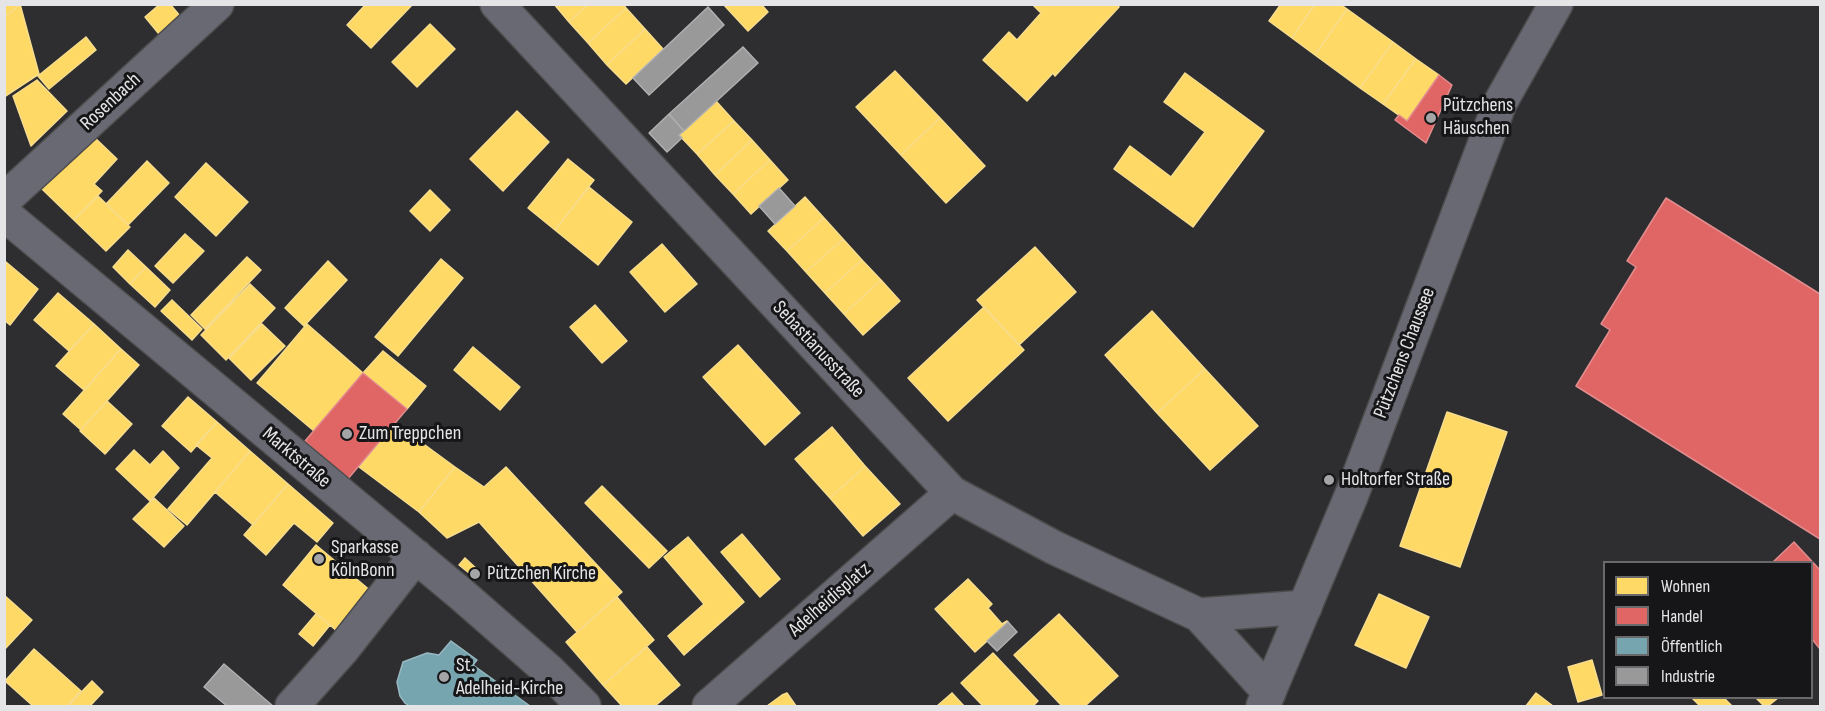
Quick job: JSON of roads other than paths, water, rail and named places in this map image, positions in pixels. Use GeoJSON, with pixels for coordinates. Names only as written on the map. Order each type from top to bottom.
{"type":"FeatureCollection","features":[{"type":"Feature","properties":{"kind":"street","name":"Rosenbach"},"geometry":{"type":"LineString","coordinates":[[4,200],[217,4]]}},
{"type":"Feature","properties":{"kind":"street","name":"Sebastianusstraße"},"geometry":{"type":"LineString","coordinates":[[496,4],[952,493],[1055,548],[1199,615],[1266,699]]}},
{"type":"Feature","properties":{"kind":"street","name":"Pützchens Chaussee"},"geometry":{"type":"LineString","coordinates":[[1266,699],[1352,494],[1500,103],[1556,4]]}},
{"type":"Feature","properties":{"kind":"street","name":"Marktstraße"},"geometry":{"type":"LineString","coordinates":[[4,214],[416,556],[548,670],[584,706]]}},
{"type":"Feature","properties":{"kind":"street","name":"Adelheidisplatz"},"geometry":{"type":"LineString","coordinates":[[709,706],[952,493]]}},
{"type":"Feature","properties":{"kind":"street"},"geometry":{"type":"LineString","coordinates":[[291,706],[342,650],[416,556]]}},
{"type":"Feature","properties":{"kind":"street","name":"Sebastianusstraße"},"geometry":{"type":"LineString","coordinates":[[1199,615],[1305,607]]}},
{"type":"Feature","properties":{"kind":"place","name":"Pützchens Häuschen"},"geometry":{"type":"Point","coordinates":[1431,118]}},
{"type":"Feature","properties":{"kind":"place","name":"Zum Treppchen"},"geometry":{"type":"Point","coordinates":[347,434]}},
{"type":"Feature","properties":{"kind":"place","name":"Holtorfer Straße"},"geometry":{"type":"Point","coordinates":[1329,480]}},
{"type":"Feature","properties":{"kind":"place","name":"Sparkasse KölnBonn"},"geometry":{"type":"Point","coordinates":[319,559]}},
{"type":"Feature","properties":{"kind":"place","name":"Pützchen Kirche"},"geometry":{"type":"Point","coordinates":[475,574]}},
{"type":"Feature","properties":{"kind":"place","name":"St. Adelheid-Kirche"},"geometry":{"type":"Point","coordinates":[444,677]}}]}
